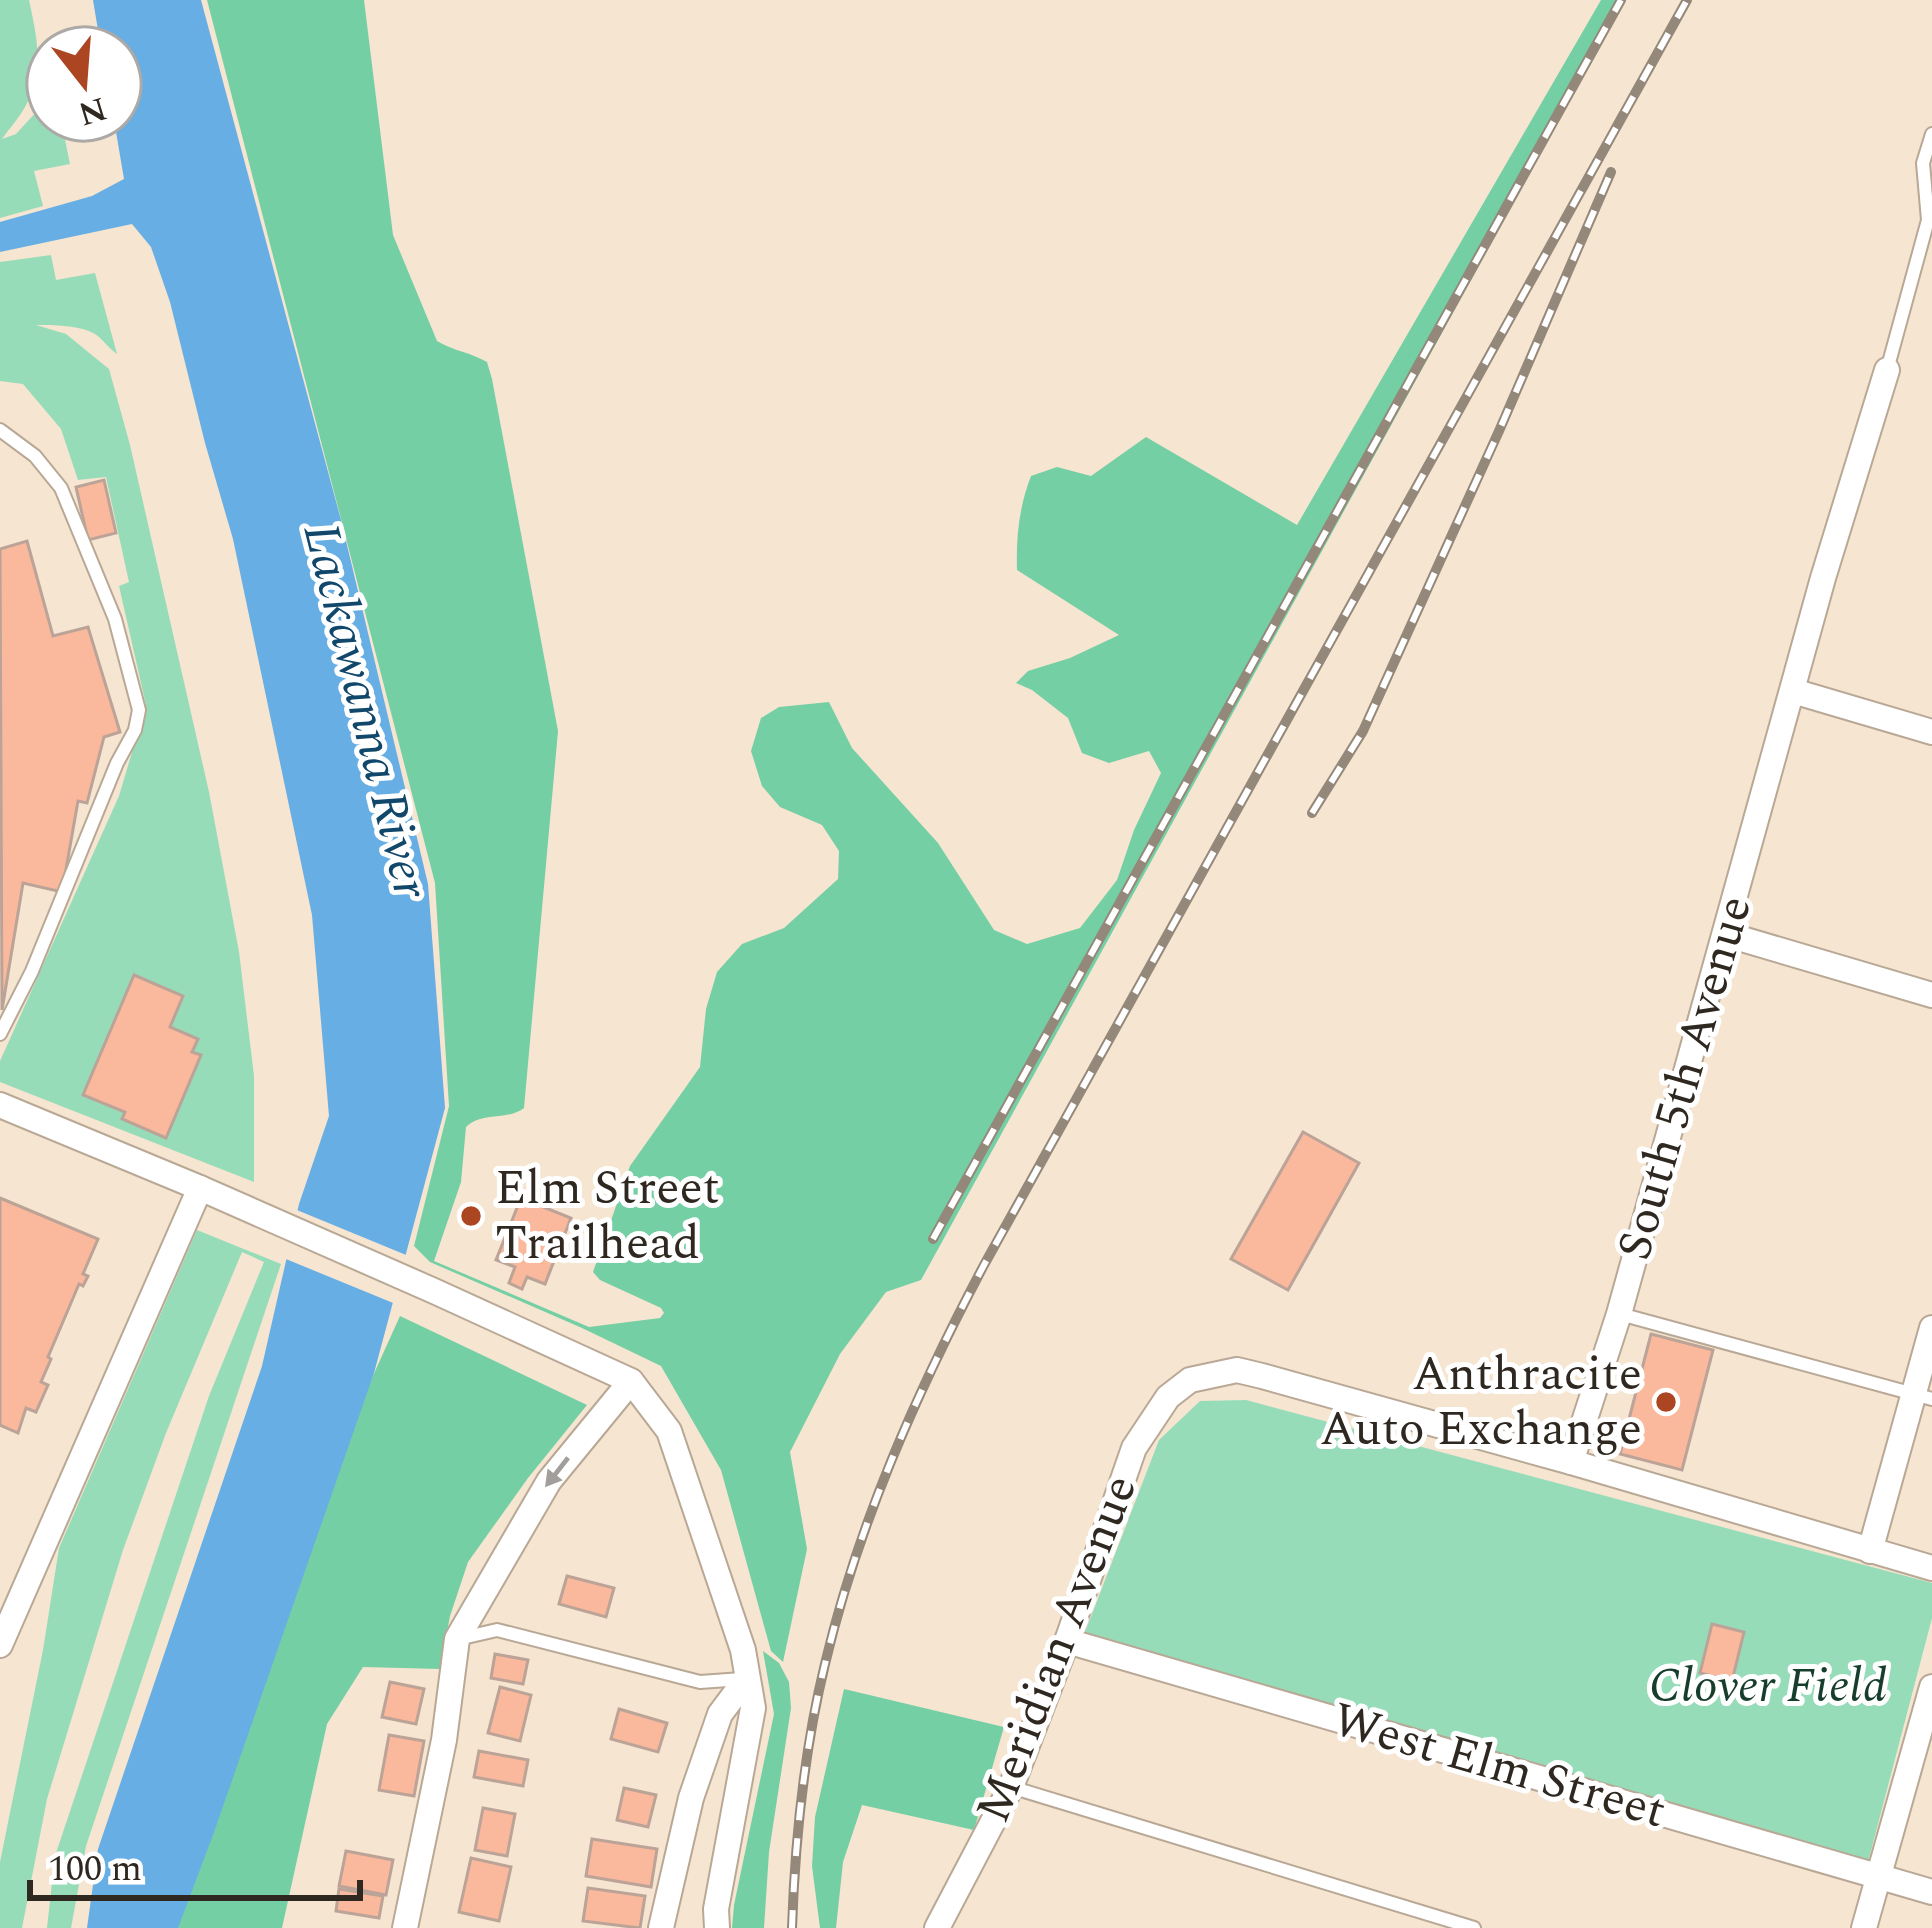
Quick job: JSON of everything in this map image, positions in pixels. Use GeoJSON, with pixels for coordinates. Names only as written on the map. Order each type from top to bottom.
{"type":"FeatureCollection","features":[{"type":"Feature","properties":{"kind":"street","name":"South 5th Avenue"},"geometry":{"type":"LineString","coordinates":[[1571,1462],[1619,1313],[1823,578],[1887,370]]}},
{"type":"Feature","properties":{"kind":"street"},"geometry":{"type":"LineString","coordinates":[[1793,691],[1932,732]]}},
{"type":"Feature","properties":{"kind":"street"},"geometry":{"type":"LineString","coordinates":[[1725,934],[1932,995]]}},
{"type":"Feature","properties":{"kind":"street"},"geometry":{"type":"LineString","coordinates":[[0,1105],[200,1188],[631,1381],[669,1431],[743,1650],[753,1708],[716,1909],[717,1928]]}},
{"type":"Feature","properties":{"kind":"street"},"geometry":{"type":"LineString","coordinates":[[0,1645],[200,1188]]}},
{"type":"Feature","properties":{"kind":"street"},"geometry":{"type":"LineString","coordinates":[[1870,1551],[1923,1396],[1932,1328]]}},
{"type":"Feature","properties":{"kind":"street","name":"Meridian Avenue"},"geometry":{"type":"LineString","coordinates":[[937,1928],[1011,1787],[1134,1448],[1168,1397],[1190,1380],[1237,1370],[1571,1462]]}},
{"type":"Feature","properties":{"kind":"street"},"geometry":{"type":"LineString","coordinates":[[405,1928],[444,1740],[457,1639],[549,1481],[631,1381]]}},
{"type":"Feature","properties":{"kind":"street"},"geometry":{"type":"LineString","coordinates":[[1571,1462],[1932,1568]]}},
{"type":"Feature","properties":{"kind":"street","name":"West Elm Street"},"geometry":{"type":"LineString","coordinates":[[1066,1641],[1932,1892]]}},
{"type":"Feature","properties":{"kind":"street"},"geometry":{"type":"LineString","coordinates":[[662,1928],[691,1798],[720,1714],[747,1678]]}},
{"type":"Feature","properties":{"kind":"street"},"geometry":{"type":"LineString","coordinates":[[1864,1928],[1927,1722],[1932,1687]]}},
{"type":"Feature","properties":{"kind":"lane"},"geometry":{"type":"LineString","coordinates":[[1887,370],[1930,218],[1923,163],[1932,134]]}},
{"type":"Feature","properties":{"kind":"lane"},"geometry":{"type":"LineString","coordinates":[[0,430],[35,456],[61,488],[115,619],[140,710],[32,971],[0,1034]]}},
{"type":"Feature","properties":{"kind":"lane"},"geometry":{"type":"LineString","coordinates":[[1619,1313],[1923,1396]]}},
{"type":"Feature","properties":{"kind":"lane"},"geometry":{"type":"LineString","coordinates":[[457,1639],[497,1630],[700,1682],[747,1678]]}},
{"type":"Feature","properties":{"kind":"lane"},"geometry":{"type":"LineString","coordinates":[[1011,1787],[1474,1928]]}},
{"type":"Feature","properties":{"kind":"green space"},"geometry":{"type":"Polygon","coordinates":[[[0,0],[29,0],[34,24],[24,24],[24,109],[2,139],[24,125],[24,144],[66,144],[70,164],[34,171],[43,206],[0,218],[0,0]]]}},
{"type":"Feature","properties":{"kind":"green space"},"geometry":{"type":"Polygon","coordinates":[[[207,0],[364,0],[393,235],[437,341],[487,362],[492,379],[558,731],[524,1108],[466,1127],[461,1182],[434,1261],[589,1327],[660,1318],[664,1313],[593,1272],[630,1166],[700,1067],[706,1009],[717,972],[742,944],[784,928],[838,879],[839,851],[822,825],[780,807],[762,786],[751,751],[761,718],[779,707],[829,702],[852,748],[938,843],[994,930],[1027,944],[1080,928],[1117,880],[1161,773],[1149,751],[1109,763],[1082,753],[1068,718],[1016,683],[1028,671],[1119,635],[1017,570],[1019,522],[1031,476],[1057,467],[1091,476],[1146,437],[1297,525],[1601,0],[1625,0],[921,1280],[886,1292],[840,1354],[790,1452],[807,1549],[783,1662],[771,1651],[721,1470],[661,1366],[430,1262],[414,1246],[449,1106],[435,883],[207,0]]]}},
{"type":"Feature","properties":{"kind":"green space"},"geometry":{"type":"Polygon","coordinates":[[[51,255],[56,280],[95,273],[117,354],[89,331],[36,325],[66,334],[109,369],[130,445],[209,792],[239,952],[254,1076],[254,1182],[0,1082],[0,1061],[119,796],[146,705],[119,586],[129,582],[106,477],[78,480],[61,429],[23,384],[0,381],[0,262],[51,255]]]}},
{"type":"Feature","properties":{"kind":"green space"},"geometry":{"type":"Polygon","coordinates":[[[197,1230],[281,1264],[86,1846],[71,1928],[47,1928],[55,1856],[209,1396],[264,1262],[242,1252],[123,1550],[47,1799],[22,1928],[0,1928],[0,1862],[59,1548],[197,1230]]]}},
{"type":"Feature","properties":{"kind":"green space"},"geometry":{"type":"Polygon","coordinates":[[[400,1316],[587,1405],[468,1562],[450,1616],[440,1669],[363,1667],[327,1724],[282,1928],[176,1928],[320,1493],[400,1316]]]}},
{"type":"Feature","properties":{"kind":"green space","name":"Clover Field"},"geometry":{"type":"Polygon","coordinates":[[[1246,1400],[1932,1583],[1932,1618],[1868,1862],[1085,1632],[1159,1440],[1200,1401],[1246,1400]]]}},
{"type":"Feature","properties":{"kind":"green space"},"geometry":{"type":"Polygon","coordinates":[[[763,1651],[779,1663],[789,1682],[791,1708],[769,1852],[764,1928],[732,1928],[774,1714],[763,1651]]]}},
{"type":"Feature","properties":{"kind":"green space"},"geometry":{"type":"Polygon","coordinates":[[[844,1689],[1004,1727],[974,1830],[862,1805],[843,1862],[836,1928],[820,1928],[812,1866],[815,1817],[844,1689]]]}},
{"type":"Feature","properties":{"kind":"water","name":"Lackawanna River"},"geometry":{"type":"Polygon","coordinates":[[[93,0],[201,0],[341,520],[428,884],[445,1108],[374,1373],[178,1928],[87,1928],[98,1849],[262,1366],[299,1204],[329,1116],[312,915],[233,539],[151,247],[132,224],[0,252],[0,222],[92,196],[124,179],[118,144],[144,144],[144,24],[97,24],[93,0]]]}},
{"type":"Feature","properties":{"kind":"pier"},"geometry":{"type":"Polygon","coordinates":[[[292,1208],[411,1257],[398,1305],[281,1257],[292,1208]]]}},
{"type":"Feature","properties":{"kind":"building"},"geometry":{"type":"Polygon","coordinates":[[[104,480],[116,533],[88,540],[76,487],[104,480]]]}},
{"type":"Feature","properties":{"kind":"building"},"geometry":{"type":"Polygon","coordinates":[[[27,541],[53,636],[88,627],[120,732],[104,737],[87,803],[78,801],[62,892],[23,883],[2,1010],[0,549],[27,541]]]}},
{"type":"Feature","properties":{"kind":"building"},"geometry":{"type":"Polygon","coordinates":[[[134,975],[183,996],[170,1027],[198,1039],[192,1052],[201,1055],[166,1138],[122,1119],[125,1112],[83,1095],[134,975]]]}},
{"type":"Feature","properties":{"kind":"building"},"geometry":{"type":"Polygon","coordinates":[[[1303,1132],[1359,1163],[1288,1290],[1231,1259],[1303,1132]]]}},
{"type":"Feature","properties":{"kind":"building"},"geometry":{"type":"Polygon","coordinates":[[[0,1198],[98,1239],[83,1274],[88,1276],[83,1286],[79,1284],[48,1357],[41,1382],[48,1385],[36,1412],[26,1408],[18,1433],[0,1425],[0,1198]]]}},
{"type":"Feature","properties":{"kind":"building"},"geometry":{"type":"Polygon","coordinates":[[[521,1198],[571,1218],[545,1284],[527,1277],[522,1289],[509,1283],[515,1267],[496,1260],[521,1198]]]}},
{"type":"Feature","properties":{"kind":"building","name":"Anthracite Auto Exchange"},"geometry":{"type":"Polygon","coordinates":[[[1651,1334],[1713,1350],[1682,1470],[1620,1454],[1651,1334]]]}},
{"type":"Feature","properties":{"kind":"building"},"geometry":{"type":"Polygon","coordinates":[[[567,1576],[614,1588],[606,1617],[559,1604],[567,1576]]]}},
{"type":"Feature","properties":{"kind":"building"},"geometry":{"type":"Polygon","coordinates":[[[1712,1624],[1744,1632],[1732,1681],[1700,1673],[1712,1624]]]}},
{"type":"Feature","properties":{"kind":"building"},"geometry":{"type":"Polygon","coordinates":[[[495,1654],[528,1660],[523,1684],[491,1678],[495,1654]]]}},
{"type":"Feature","properties":{"kind":"building"},"geometry":{"type":"Polygon","coordinates":[[[390,1682],[424,1689],[416,1724],[382,1717],[390,1682]]]}},
{"type":"Feature","properties":{"kind":"building"},"geometry":{"type":"Polygon","coordinates":[[[500,1687],[531,1695],[520,1741],[488,1733],[500,1687]]]}},
{"type":"Feature","properties":{"kind":"building"},"geometry":{"type":"Polygon","coordinates":[[[619,1709],[667,1723],[658,1752],[611,1739],[619,1709]]]}},
{"type":"Feature","properties":{"kind":"building"},"geometry":{"type":"Polygon","coordinates":[[[389,1735],[424,1741],[414,1796],[379,1790],[389,1735]]]}},
{"type":"Feature","properties":{"kind":"building"},"geometry":{"type":"Polygon","coordinates":[[[479,1751],[528,1760],[523,1786],[474,1777],[479,1751]]]}},
{"type":"Feature","properties":{"kind":"building"},"geometry":{"type":"Polygon","coordinates":[[[624,1788],[656,1795],[648,1827],[617,1820],[624,1788]]]}},
{"type":"Feature","properties":{"kind":"building"},"geometry":{"type":"Polygon","coordinates":[[[483,1808],[515,1814],[507,1856],[475,1850],[483,1808]]]}},
{"type":"Feature","properties":{"kind":"building"},"geometry":{"type":"Polygon","coordinates":[[[592,1839],[657,1849],[651,1887],[586,1876],[592,1839]]]}},
{"type":"Feature","properties":{"kind":"building"},"geometry":{"type":"Polygon","coordinates":[[[346,1851],[393,1860],[386,1895],[339,1886],[346,1851]]]}},
{"type":"Feature","properties":{"kind":"building"},"geometry":{"type":"Polygon","coordinates":[[[471,1858],[511,1867],[499,1921],[459,1912],[471,1858]]]}},
{"type":"Feature","properties":{"kind":"building"},"geometry":{"type":"Polygon","coordinates":[[[588,1888],[645,1896],[640,1928],[583,1921],[588,1888]]]}},
{"type":"Feature","properties":{"kind":"building"},"geometry":{"type":"Polygon","coordinates":[[[339,1889],[383,1896],[379,1918],[336,1911],[339,1889]]]}},
{"type":"Feature","properties":{"kind":"railway"},"geometry":{"type":"LineString","coordinates":[[933,1239],[1621,0]]}},
{"type":"Feature","properties":{"kind":"railway"},"geometry":{"type":"LineString","coordinates":[[792,1928],[802,1795],[825,1664],[872,1510],[936,1361],[984,1265],[1687,0]]}},
{"type":"Feature","properties":{"kind":"railway"},"geometry":{"type":"LineString","coordinates":[[1312,813],[1363,731],[1611,172]]}},
{"type":"Feature","properties":{"kind":"place","name":"Elm Street Trailhead"},"geometry":{"type":"Point","coordinates":[471,1216]}},
{"type":"Feature","properties":{"kind":"place","name":"Anthracite Auto Exchange"},"geometry":{"type":"Point","coordinates":[1666,1402]}}]}
